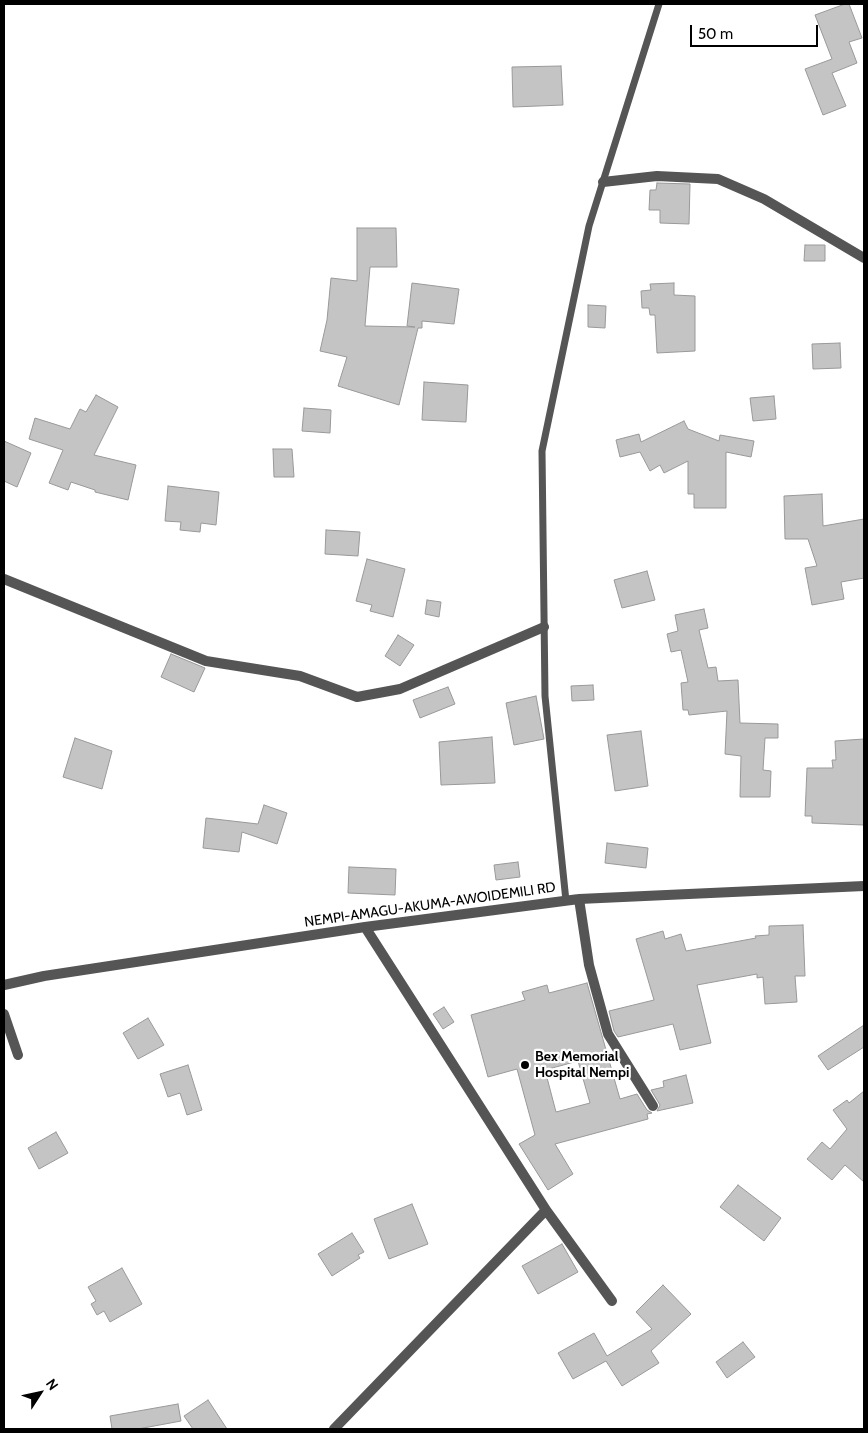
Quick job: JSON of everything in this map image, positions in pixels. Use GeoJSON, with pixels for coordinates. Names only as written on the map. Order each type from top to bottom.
{"type":"FeatureCollection","features":[{"type":"Feature","properties":{"kind":"street"},"geometry":{"type":"LineString","coordinates":[[603,182],[656,176],[718,180],[764,199],[864,258]]}},
{"type":"Feature","properties":{"kind":"street"},"geometry":{"type":"LineString","coordinates":[[4,579],[206,661],[300,676],[357,697],[400,689],[544,627]]}},
{"type":"Feature","properties":{"kind":"street","name":"NEMPI-AMAGU-AKUMA-AWOIDEMILI RD"},"geometry":{"type":"LineString","coordinates":[[4,985],[44,976],[365,927],[579,899],[864,886]]}},
{"type":"Feature","properties":{"kind":"street"},"geometry":{"type":"LineString","coordinates":[[579,899],[589,965],[608,1034],[653,1106]]}},
{"type":"Feature","properties":{"kind":"street"},"geometry":{"type":"LineString","coordinates":[[365,927],[546,1210],[612,1301]]}},
{"type":"Feature","properties":{"kind":"street"},"geometry":{"type":"LineString","coordinates":[[4,1014],[18,1055]]}},
{"type":"Feature","properties":{"kind":"street"},"geometry":{"type":"LineString","coordinates":[[334,1429],[546,1210]]}},
{"type":"Feature","properties":{"kind":"lane"},"geometry":{"type":"LineString","coordinates":[[566,901],[545,696],[542,451],[589,226],[659,4]]}},
{"type":"Feature","properties":{"kind":"building"},"geometry":{"type":"Polygon","coordinates":[[[849,4],[862,38],[849,42],[857,63],[832,73],[846,106],[823,115],[805,69],[832,59],[815,15],[849,4]]]}},
{"type":"Feature","properties":{"kind":"building"},"geometry":{"type":"Polygon","coordinates":[[[561,66],[563,105],[513,107],[512,67],[561,66]]]}},
{"type":"Feature","properties":{"kind":"building"},"geometry":{"type":"Polygon","coordinates":[[[657,183],[690,184],[689,224],[660,223],[660,210],[649,210],[650,190],[656,190],[657,183]]]}},
{"type":"Feature","properties":{"kind":"building"},"geometry":{"type":"Polygon","coordinates":[[[357,228],[396,228],[397,267],[370,267],[365,326],[415,327],[407,326],[412,283],[459,289],[454,324],[422,321],[422,328],[418,328],[399,405],[338,386],[347,357],[320,351],[327,320],[331,278],[357,281],[357,228]]]}},
{"type":"Feature","properties":{"kind":"building"},"geometry":{"type":"Polygon","coordinates":[[[805,245],[825,245],[825,261],[804,261],[805,245]]]}},
{"type":"Feature","properties":{"kind":"building"},"geometry":{"type":"Polygon","coordinates":[[[674,283],[674,295],[695,296],[695,351],[657,353],[655,315],[650,315],[649,308],[642,308],[641,291],[651,290],[650,284],[674,283]]]}},
{"type":"Feature","properties":{"kind":"building"},"geometry":{"type":"Polygon","coordinates":[[[588,305],[606,306],[605,328],[588,327],[588,305]]]}},
{"type":"Feature","properties":{"kind":"building"},"geometry":{"type":"Polygon","coordinates":[[[840,343],[841,368],[813,369],[812,344],[840,343]]]}},
{"type":"Feature","properties":{"kind":"building"},"geometry":{"type":"Polygon","coordinates":[[[424,382],[468,385],[466,422],[422,420],[424,382]]]}},
{"type":"Feature","properties":{"kind":"building"},"geometry":{"type":"Polygon","coordinates":[[[96,395],[118,407],[94,455],[136,465],[128,500],[95,492],[95,490],[71,482],[68,490],[49,483],[63,450],[29,439],[35,418],[70,429],[80,409],[86,412],[96,395]]]}},
{"type":"Feature","properties":{"kind":"building"},"geometry":{"type":"Polygon","coordinates":[[[774,396],[776,419],[753,421],[750,398],[774,396]]]}},
{"type":"Feature","properties":{"kind":"building"},"geometry":{"type":"Polygon","coordinates":[[[304,408],[331,410],[330,433],[302,431],[304,408]]]}},
{"type":"Feature","properties":{"kind":"building"},"geometry":{"type":"Polygon","coordinates":[[[684,421],[688,429],[719,441],[720,435],[754,441],[751,457],[726,452],[726,508],[694,508],[694,494],[688,494],[688,461],[664,473],[660,465],[650,471],[640,452],[620,457],[616,440],[639,434],[641,442],[684,421]]]}},
{"type":"Feature","properties":{"kind":"building"},"geometry":{"type":"Polygon","coordinates":[[[4,441],[31,453],[17,487],[4,481],[4,441]]]}},
{"type":"Feature","properties":{"kind":"building"},"geometry":{"type":"Polygon","coordinates":[[[273,449],[292,449],[294,477],[274,477],[273,449]]]}},
{"type":"Feature","properties":{"kind":"building"},"geometry":{"type":"Polygon","coordinates":[[[168,486],[219,492],[216,525],[201,523],[200,532],[180,530],[181,522],[165,521],[168,486]]]}},
{"type":"Feature","properties":{"kind":"building"},"geometry":{"type":"Polygon","coordinates":[[[822,494],[823,526],[864,519],[864,578],[841,582],[844,599],[812,605],[805,568],[817,566],[808,539],[785,539],[784,496],[822,494]]]}},
{"type":"Feature","properties":{"kind":"building"},"geometry":{"type":"Polygon","coordinates":[[[326,530],[360,532],[358,556],[325,554],[326,530]]]}},
{"type":"Feature","properties":{"kind":"building"},"geometry":{"type":"Polygon","coordinates":[[[367,559],[405,569],[393,617],[370,611],[372,605],[356,601],[367,559]]]}},
{"type":"Feature","properties":{"kind":"building"},"geometry":{"type":"Polygon","coordinates":[[[647,571],[655,600],[622,608],[614,580],[647,571]]]}},
{"type":"Feature","properties":{"kind":"building"},"geometry":{"type":"Polygon","coordinates":[[[427,600],[441,602],[439,617],[425,614],[427,600]]]}},
{"type":"Feature","properties":{"kind":"building"},"geometry":{"type":"Polygon","coordinates":[[[704,609],[708,628],[699,630],[708,668],[716,667],[718,681],[738,680],[740,723],[778,724],[778,738],[765,738],[763,770],[771,771],[770,797],[740,797],[741,756],[725,754],[727,711],[689,715],[688,710],[683,710],[681,683],[688,682],[681,650],[671,652],[667,634],[678,631],[675,615],[704,609]]]}},
{"type":"Feature","properties":{"kind":"building"},"geometry":{"type":"Polygon","coordinates":[[[398,635],[414,645],[400,666],[385,656],[398,635]]]}},
{"type":"Feature","properties":{"kind":"building"},"geometry":{"type":"Polygon","coordinates":[[[171,654],[205,668],[194,692],[161,677],[171,654]]]}},
{"type":"Feature","properties":{"kind":"building"},"geometry":{"type":"Polygon","coordinates":[[[593,685],[594,700],[572,701],[571,686],[593,685]]]}},
{"type":"Feature","properties":{"kind":"building"},"geometry":{"type":"Polygon","coordinates":[[[448,687],[455,704],[420,718],[413,700],[448,687]]]}},
{"type":"Feature","properties":{"kind":"building"},"geometry":{"type":"Polygon","coordinates":[[[536,696],[544,739],[514,745],[506,703],[536,696]]]}},
{"type":"Feature","properties":{"kind":"building"},"geometry":{"type":"Polygon","coordinates":[[[641,731],[648,786],[615,791],[607,735],[641,731]]]}},
{"type":"Feature","properties":{"kind":"building"},"geometry":{"type":"Polygon","coordinates":[[[492,737],[495,783],[441,785],[439,742],[492,737]]]}},
{"type":"Feature","properties":{"kind":"building"},"geometry":{"type":"Polygon","coordinates":[[[75,738],[112,751],[102,789],[63,777],[75,738]]]}},
{"type":"Feature","properties":{"kind":"building"},"geometry":{"type":"Polygon","coordinates":[[[864,739],[864,825],[812,823],[812,816],[805,816],[807,768],[833,768],[832,760],[836,760],[835,741],[864,739]]]}},
{"type":"Feature","properties":{"kind":"building"},"geometry":{"type":"Polygon","coordinates":[[[264,805],[287,813],[277,844],[242,832],[239,852],[203,848],[206,818],[258,824],[264,805]]]}},
{"type":"Feature","properties":{"kind":"building"},"geometry":{"type":"Polygon","coordinates":[[[607,843],[648,848],[646,868],[605,863],[607,843]]]}},
{"type":"Feature","properties":{"kind":"building"},"geometry":{"type":"Polygon","coordinates":[[[518,862],[520,877],[496,880],[494,865],[518,862]]]}},
{"type":"Feature","properties":{"kind":"building"},"geometry":{"type":"Polygon","coordinates":[[[349,867],[396,869],[395,895],[348,893],[349,867]]]}},
{"type":"Feature","properties":{"kind":"building"},"geometry":{"type":"Polygon","coordinates":[[[803,925],[805,976],[795,976],[797,1002],[765,1004],[763,977],[757,978],[757,974],[697,985],[711,1043],[680,1050],[673,1024],[618,1037],[614,1031],[609,1011],[654,1000],[636,939],[663,931],[665,939],[681,934],[686,951],[756,938],[755,936],[769,935],[769,926],[803,925]]]}},
{"type":"Feature","properties":{"kind":"building","name":"Bex Memorial Hospital Nempi"},"geometry":{"type":"Polygon","coordinates":[[[587,983],[620,1099],[637,1094],[647,1110],[652,1113],[647,1114],[648,1119],[555,1144],[573,1174],[548,1190],[519,1144],[535,1135],[517,1069],[488,1077],[471,1015],[525,1000],[522,992],[547,985],[549,993],[587,983]],[[578,1061],[545,1070],[556,1112],[590,1103],[578,1061]]]}},
{"type":"Feature","properties":{"kind":"building"},"geometry":{"type":"Polygon","coordinates":[[[444,1007],[454,1022],[443,1029],[433,1014],[444,1007]]]}},
{"type":"Feature","properties":{"kind":"building"},"geometry":{"type":"Polygon","coordinates":[[[148,1018],[164,1045],[138,1059],[123,1033],[148,1018]]]}},
{"type":"Feature","properties":{"kind":"building"},"geometry":{"type":"Polygon","coordinates":[[[864,1025],[864,1047],[828,1070],[818,1056],[864,1025]]]}},
{"type":"Feature","properties":{"kind":"building"},"geometry":{"type":"Polygon","coordinates":[[[188,1065],[202,1110],[187,1115],[180,1093],[168,1097],[160,1074],[188,1065]]]}},
{"type":"Feature","properties":{"kind":"building"},"geometry":{"type":"Polygon","coordinates":[[[686,1075],[693,1103],[657,1111],[660,1105],[651,1090],[664,1087],[663,1081],[686,1075]]]}},
{"type":"Feature","properties":{"kind":"building"},"geometry":{"type":"Polygon","coordinates":[[[864,1091],[864,1182],[845,1165],[832,1180],[807,1159],[822,1142],[830,1149],[847,1129],[833,1110],[847,1100],[849,1103],[864,1091]]]}},
{"type":"Feature","properties":{"kind":"building"},"geometry":{"type":"Polygon","coordinates":[[[56,1132],[68,1153],[39,1169],[28,1148],[56,1132]]]}},
{"type":"Feature","properties":{"kind":"building"},"geometry":{"type":"Polygon","coordinates":[[[738,1185],[781,1218],[764,1241],[720,1207],[738,1185]]]}},
{"type":"Feature","properties":{"kind":"building"},"geometry":{"type":"Polygon","coordinates":[[[412,1204],[428,1244],[389,1259],[374,1219],[412,1204]]]}},
{"type":"Feature","properties":{"kind":"building"},"geometry":{"type":"Polygon","coordinates":[[[352,1233],[364,1252],[358,1255],[360,1258],[332,1276],[318,1254],[352,1233]]]}},
{"type":"Feature","properties":{"kind":"building"},"geometry":{"type":"Polygon","coordinates":[[[562,1244],[578,1272],[538,1294],[522,1266],[562,1244]]]}},
{"type":"Feature","properties":{"kind":"building"},"geometry":{"type":"Polygon","coordinates":[[[122,1268],[142,1304],[110,1322],[104,1311],[97,1315],[91,1304],[96,1301],[88,1287],[122,1268]]]}},
{"type":"Feature","properties":{"kind":"building"},"geometry":{"type":"Polygon","coordinates":[[[663,1285],[691,1314],[651,1351],[659,1363],[622,1386],[606,1361],[573,1379],[558,1353],[594,1333],[607,1356],[652,1329],[636,1312],[663,1285]]]}},
{"type":"Feature","properties":{"kind":"building"},"geometry":{"type":"Polygon","coordinates":[[[743,1342],[755,1357],[727,1378],[716,1362],[743,1342]]]}},
{"type":"Feature","properties":{"kind":"building"},"geometry":{"type":"Polygon","coordinates":[[[208,1400],[227,1429],[193,1429],[184,1416],[208,1400]]]}},
{"type":"Feature","properties":{"kind":"building"},"geometry":{"type":"Polygon","coordinates":[[[178,1404],[181,1421],[138,1429],[112,1429],[110,1416],[178,1404]]]}},
{"type":"Feature","properties":{"kind":"place","name":"Bex Memorial Hospital Nempi"},"geometry":{"type":"Point","coordinates":[525,1065]}}]}
